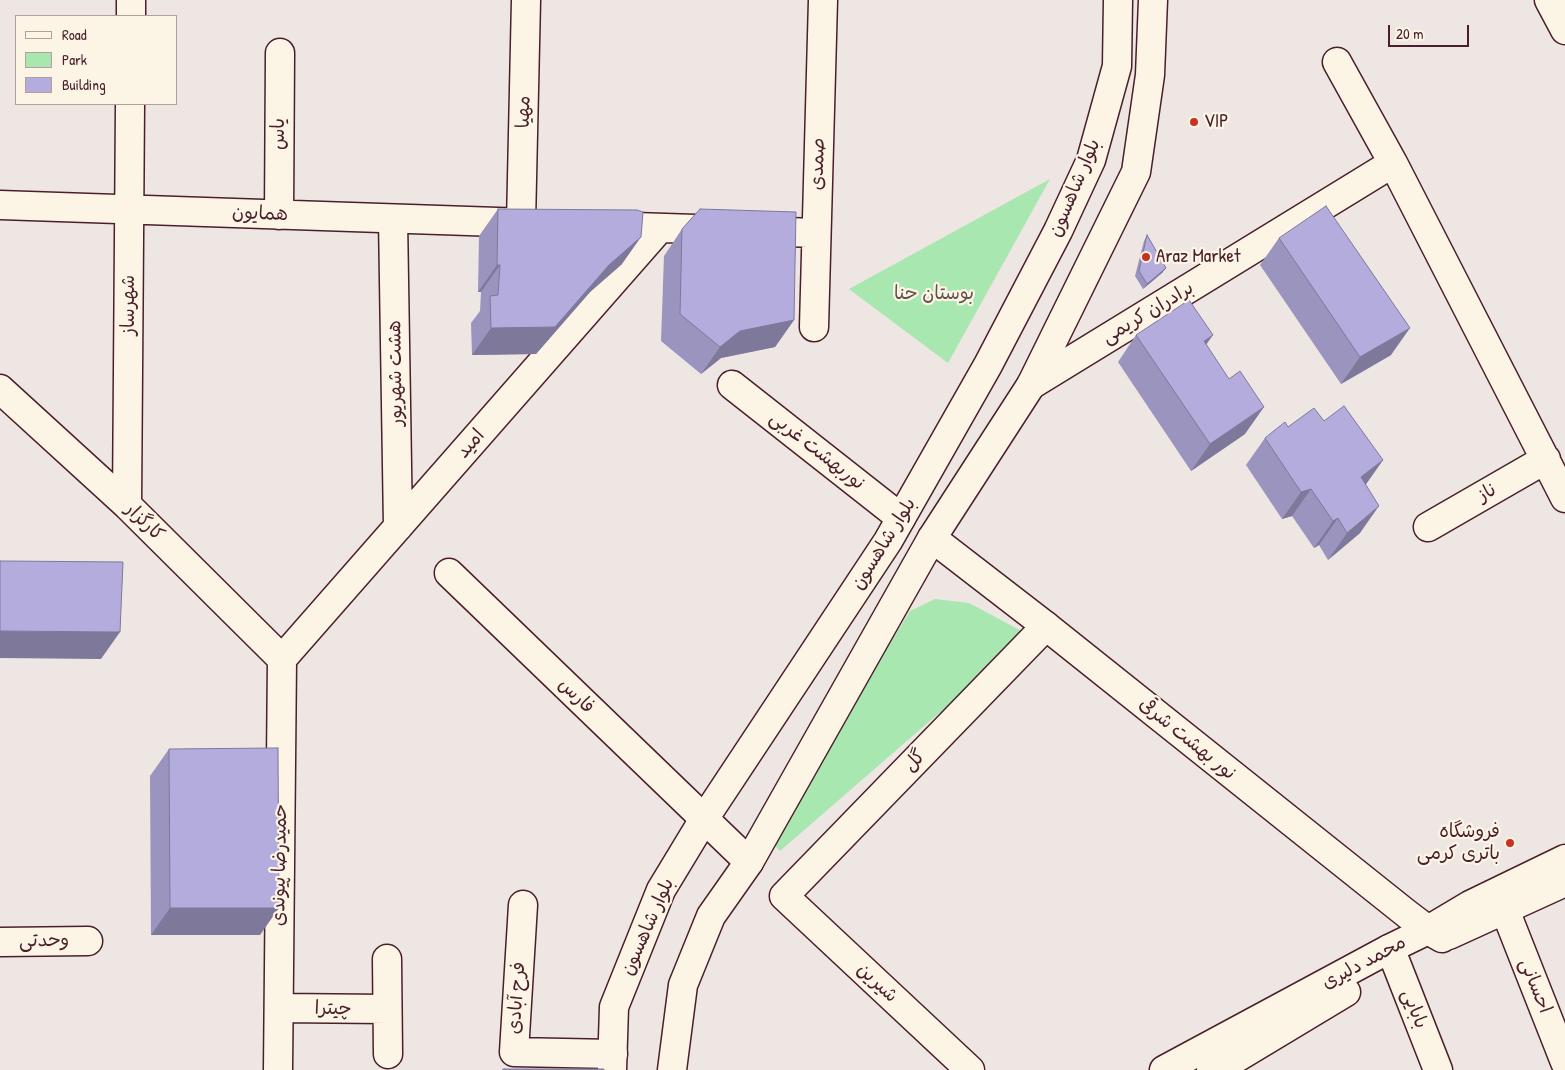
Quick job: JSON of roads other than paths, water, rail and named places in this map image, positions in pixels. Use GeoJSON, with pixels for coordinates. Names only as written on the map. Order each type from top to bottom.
{"type":"FeatureCollection","features":[{"type":"Feature","properties":{"kind":"street"},"geometry":{"type":"LineString","coordinates":[[131,0],[131,15]]}},
{"type":"Feature","properties":{"kind":"street","name":"مهیا"},"geometry":{"type":"LineString","coordinates":[[521,223],[526,0]]}},
{"type":"Feature","properties":{"kind":"street","name":"صمدی"},"geometry":{"type":"LineString","coordinates":[[814,328],[823,0]]}},
{"type":"Feature","properties":{"kind":"street","name":"بلوار شاهسون"},"geometry":{"type":"LineString","coordinates":[[612,1062],[614,1007],[661,890],[704,820],[888,541],[988,365],[1058,231],[1091,160],[1117,66],[1118,0]]}},
{"type":"Feature","properties":{"kind":"street","name":"بلوار شاهسون"},"geometry":{"type":"LineString","coordinates":[[672,1070],[683,985],[711,916],[749,862],[932,538],[1031,385],[1136,172],[1150,75],[1153,0]]}},
{"type":"Feature","properties":{"kind":"street"},"geometry":{"type":"LineString","coordinates":[[1549,0],[1565,30]]}},
{"type":"Feature","properties":{"kind":"street","name":"یاس"},"geometry":{"type":"LineString","coordinates":[[279,215],[280,53]]}},
{"type":"Feature","properties":{"kind":"street"},"geometry":{"type":"LineString","coordinates":[[1336,62],[1393,163],[1565,498]]}},
{"type":"Feature","properties":{"kind":"street","name":"شهرساز"},"geometry":{"type":"LineString","coordinates":[[127,505],[130,105]]}},
{"type":"Feature","properties":{"kind":"street","name":"برادران کریمی"},"geometry":{"type":"LineString","coordinates":[[1031,385],[1393,163]]}},
{"type":"Feature","properties":{"kind":"street","name":"همایون"},"geometry":{"type":"LineString","coordinates":[[0,205],[551,224]]}},
{"type":"Feature","properties":{"kind":"street","name":"هشت شهریور"},"geometry":{"type":"LineString","coordinates":[[393,219],[398,527]]}},
{"type":"Feature","properties":{"kind":"street"},"geometry":{"type":"LineString","coordinates":[[580,225],[816,234]]}},
{"type":"Feature","properties":{"kind":"street","name":"امید"},"geometry":{"type":"LineString","coordinates":[[282,659],[660,228]]}},
{"type":"Feature","properties":{"kind":"street"},"geometry":{"type":"LineString","coordinates":[[1035,274],[1041,298],[1051,305],[1062,305],[1072,302]]}},
{"type":"Feature","properties":{"kind":"street","name":"نوربهشت غربی"},"geometry":{"type":"LineString","coordinates":[[732,385],[901,518]]}},
{"type":"Feature","properties":{"kind":"street","name":"کارگزار"},"geometry":{"type":"LineString","coordinates":[[0,389],[127,505],[282,659]]}},
{"type":"Feature","properties":{"kind":"street","name":"ناز"},"geometry":{"type":"LineString","coordinates":[[1428,527],[1546,459]]}},
{"type":"Feature","properties":{"kind":"street","name":"نور بهشت شرقی"},"geometry":{"type":"LineString","coordinates":[[932,538],[1435,934]]}},
{"type":"Feature","properties":{"kind":"street","name":"فارس"},"geometry":{"type":"LineString","coordinates":[[448,573],[749,862]]}},
{"type":"Feature","properties":{"kind":"street","name":"گل"},"geometry":{"type":"LineString","coordinates":[[784,896],[1046,626]]}},
{"type":"Feature","properties":{"kind":"street","name":"حمیدرضا پیوندی"},"geometry":{"type":"LineString","coordinates":[[278,1070],[282,659]]}},
{"type":"Feature","properties":{"kind":"street","name":"محمد دلیری"},"geometry":{"type":"LineString","coordinates":[[1435,934],[1470,905],[1565,859]]}},
{"type":"Feature","properties":{"kind":"street","name":"محمد دلیری"},"geometry":{"type":"LineString","coordinates":[[1164,1070],[1435,934],[1505,910],[1565,882]]}},
{"type":"Feature","properties":{"kind":"street","name":"شیرین"},"geometry":{"type":"LineString","coordinates":[[784,896],[970,1070]]}},
{"type":"Feature","properties":{"kind":"street","name":"فرح آبادی"},"geometry":{"type":"LineString","coordinates":[[523,905],[514,1052],[612,1062]]}},
{"type":"Feature","properties":{"kind":"street","name":"احسانی"},"geometry":{"type":"LineString","coordinates":[[1505,910],[1562,1046]]}},
{"type":"Feature","properties":{"kind":"street","name":"وحدتی"},"geometry":{"type":"LineString","coordinates":[[0,942],[88,940]]}},
{"type":"Feature","properties":{"kind":"street","name":"محمد دلیری"},"geometry":{"type":"LineString","coordinates":[[1227,1067],[1392,956]]}},
{"type":"Feature","properties":{"kind":"street","name":"بابایی"},"geometry":{"type":"LineString","coordinates":[[1392,956],[1438,1070]]}},
{"type":"Feature","properties":{"kind":"street"},"geometry":{"type":"LineString","coordinates":[[387,959],[388,1054]]}},
{"type":"Feature","properties":{"kind":"street","name":"چیترا"},"geometry":{"type":"LineString","coordinates":[[279,1008],[388,1009]]}},
{"type":"Feature","properties":{"kind":"place","name":"VIP"},"geometry":{"type":"Point","coordinates":[1194,122]}},
{"type":"Feature","properties":{"kind":"place","name":"Araz Market"},"geometry":{"type":"Point","coordinates":[1146,257]}},
{"type":"Feature","properties":{"kind":"place","name":"فروشگاه باتری کرمی"},"geometry":{"type":"Point","coordinates":[1510,843]}},
{"type":"Feature","properties":{"kind":"park label","name":"بوستان حنا"},"geometry":{"type":"Point","coordinates":[934,294]}}]}
